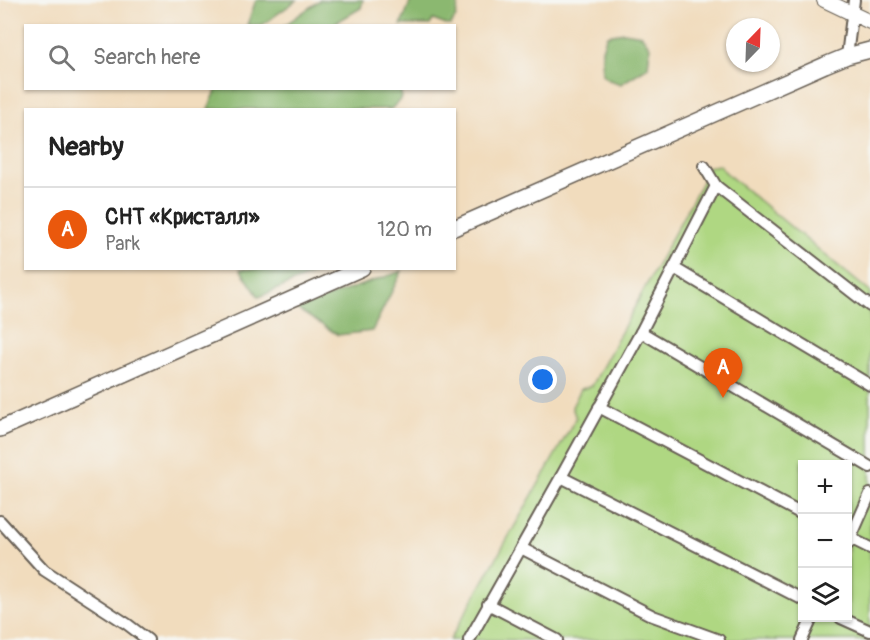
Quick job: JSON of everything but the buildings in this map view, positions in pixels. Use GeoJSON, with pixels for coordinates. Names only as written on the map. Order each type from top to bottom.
{"type":"FeatureCollection","features":[{"type":"Feature","properties":{"kind":"main road"},"geometry":{"type":"LineString","coordinates":[[456,227],[825,64],[870,50]]}},
{"type":"Feature","properties":{"kind":"main road"},"geometry":{"type":"LineString","coordinates":[[0,429],[358,270]]}},
{"type":"Feature","properties":{"kind":"street"},"geometry":{"type":"LineString","coordinates":[[824,0],[854,7],[870,22]]}},
{"type":"Feature","properties":{"kind":"street"},"geometry":{"type":"LineString","coordinates":[[847,56],[854,7]]}},
{"type":"Feature","properties":{"kind":"street"},"geometry":{"type":"LineString","coordinates":[[704,166],[716,186],[870,306]]}},
{"type":"Feature","properties":{"kind":"street"},"geometry":{"type":"LineString","coordinates":[[468,640],[641,332],[716,186]]}},
{"type":"Feature","properties":{"kind":"street"},"geometry":{"type":"LineString","coordinates":[[674,268],[870,385]]}},
{"type":"Feature","properties":{"kind":"street"},"geometry":{"type":"LineString","coordinates":[[641,332],[870,467]]}},
{"type":"Feature","properties":{"kind":"street"},"geometry":{"type":"LineString","coordinates":[[599,407],[798,511]]}},
{"type":"Feature","properties":{"kind":"street"},"geometry":{"type":"LineString","coordinates":[[561,477],[798,597]]}},
{"type":"Feature","properties":{"kind":"street"},"geometry":{"type":"LineString","coordinates":[[852,532],[870,494]]}},
{"type":"Feature","properties":{"kind":"street"},"geometry":{"type":"LineString","coordinates":[[0,521],[44,570],[148,640]]}},
{"type":"Feature","properties":{"kind":"street"},"geometry":{"type":"LineString","coordinates":[[852,541],[870,548]]}},
{"type":"Feature","properties":{"kind":"street"},"geometry":{"type":"LineString","coordinates":[[521,548],[653,616],[720,640]]}},
{"type":"Feature","properties":{"kind":"street"},"geometry":{"type":"LineString","coordinates":[[488,604],[557,640]]}},
{"type":"Feature","properties":{"kind":"street"},"geometry":{"type":"LineString","coordinates":[[802,640],[810,622]]}},
{"type":"Feature","properties":{"kind":"street"},"geometry":{"type":"LineString","coordinates":[[850,622],[870,631]]}},
{"type":"Feature","properties":{"kind":"green space"},"geometry":{"type":"Polygon","coordinates":[[[256,0],[297,0],[263,24],[247,24],[256,0]]]}},
{"type":"Feature","properties":{"kind":"green space"},"geometry":{"type":"Polygon","coordinates":[[[320,0],[363,0],[361,8],[334,24],[286,24],[320,0]]]}},
{"type":"Feature","properties":{"kind":"green space"},"geometry":{"type":"Polygon","coordinates":[[[411,0],[459,0],[456,17],[452,24],[433,20],[431,24],[401,24],[411,0]]]}},
{"type":"Feature","properties":{"kind":"green space"},"geometry":{"type":"Polygon","coordinates":[[[624,32],[642,35],[650,47],[648,67],[621,84],[602,75],[602,49],[607,35],[624,32]]]}},
{"type":"Feature","properties":{"kind":"green space"},"geometry":{"type":"Polygon","coordinates":[[[217,90],[400,90],[402,98],[392,108],[208,108],[217,90]]]}},
{"type":"Feature","properties":{"kind":"green space"},"geometry":{"type":"Polygon","coordinates":[[[719,165],[870,292],[870,640],[450,640],[576,418],[572,407],[581,389],[592,386],[702,182],[707,167],[719,165]]]}},
{"type":"Feature","properties":{"kind":"green space"},"geometry":{"type":"Polygon","coordinates":[[[241,270],[322,270],[259,297],[241,270]]]}},
{"type":"Feature","properties":{"kind":"green space"},"geometry":{"type":"Polygon","coordinates":[[[402,271],[372,331],[338,335],[295,308],[402,271]]]}},
{"type":"Feature","properties":{"kind":"place","name":"СНТ «Кристалл»"},"geometry":{"type":"Point","coordinates":[723,398]}}]}
